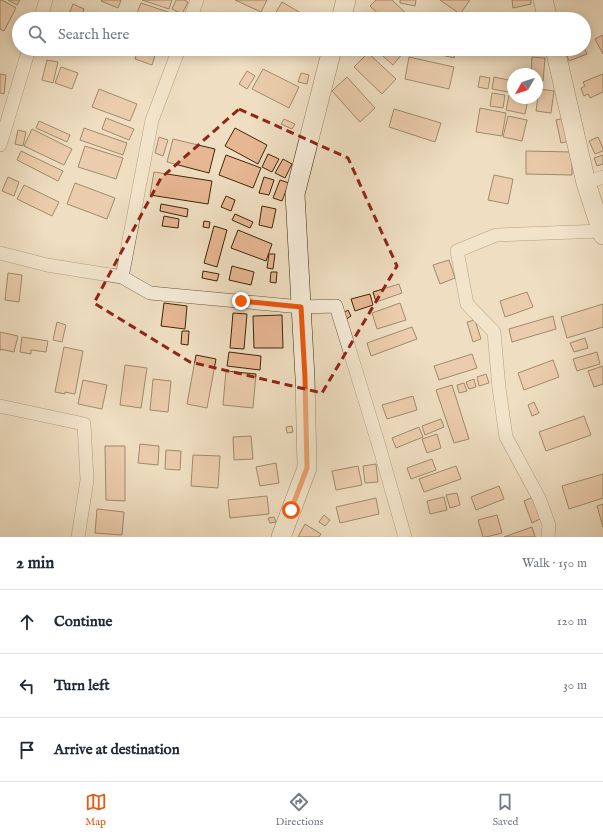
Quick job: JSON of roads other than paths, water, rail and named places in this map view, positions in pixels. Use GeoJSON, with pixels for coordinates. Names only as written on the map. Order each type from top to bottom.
{"type":"FeatureCollection","features":[{"type":"Feature","properties":{"kind":"street"},"geometry":{"type":"LineString","coordinates":[[42,12],[46,0]]}},
{"type":"Feature","properties":{"kind":"street"},"geometry":{"type":"LineString","coordinates":[[193,12],[197,0]]}},
{"type":"Feature","properties":{"kind":"street"},"geometry":{"type":"LineString","coordinates":[[342,12],[346,0]]}},
{"type":"Feature","properties":{"kind":"street"},"geometry":{"type":"LineString","coordinates":[[543,0],[546,12]]}},
{"type":"Feature","properties":{"kind":"street"},"geometry":{"type":"LineString","coordinates":[[0,145],[27,56]]}},
{"type":"Feature","properties":{"kind":"street"},"geometry":{"type":"LineString","coordinates":[[122,277],[152,120],[176,56]]}},
{"type":"Feature","properties":{"kind":"street"},"geometry":{"type":"LineString","coordinates":[[281,537],[307,468],[305,378],[295,194],[330,56]]}},
{"type":"Feature","properties":{"kind":"street"},"geometry":{"type":"LineString","coordinates":[[548,537],[549,525],[539,498],[506,437],[494,332],[467,304],[457,251],[496,235],[602,233],[594,180],[557,56]]}},
{"type":"Feature","properties":{"kind":"street"},"geometry":{"type":"LineString","coordinates":[[0,253],[47,265],[122,277],[150,293],[301,307],[336,306],[405,537]]}},
{"type":"Feature","properties":{"kind":"street"},"geometry":{"type":"LineString","coordinates":[[0,406],[84,424],[86,480],[78,537]]}}]}
